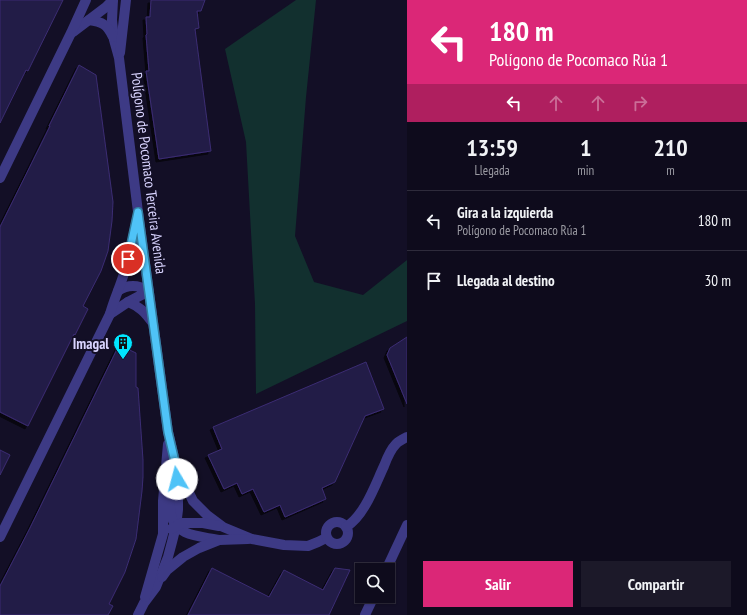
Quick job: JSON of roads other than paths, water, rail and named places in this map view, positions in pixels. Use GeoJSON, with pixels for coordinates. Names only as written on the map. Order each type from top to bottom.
{"type":"FeatureCollection","features":[{"type":"Feature","properties":{"kind":"street"},"geometry":{"type":"LineString","coordinates":[[0,178],[86,0]]}},
{"type":"Feature","properties":{"kind":"street","name":"Polígono de Pocomaco Terceira Avenida"},"geometry":{"type":"LineString","coordinates":[[112,0],[114,40]]}},
{"type":"Feature","properties":{"kind":"street"},"geometry":{"type":"LineString","coordinates":[[71,33],[112,0],[116,3],[124,16]]}},
{"type":"Feature","properties":{"kind":"street","name":"Polígono de Pocomaco Terceira Avenida"},"geometry":{"type":"LineString","coordinates":[[119,58],[126,0]]}},
{"type":"Feature","properties":{"kind":"street","name":"Polígono de Pocomaco Terceira Avenida"},"geometry":{"type":"LineString","coordinates":[[89,20],[101,22],[109,29],[119,58],[168,432],[176,466]]}},
{"type":"Feature","properties":{"kind":"street"},"geometry":{"type":"LineString","coordinates":[[0,537],[110,314],[132,248],[138,212]]}},
{"type":"Feature","properties":{"kind":"street"},"geometry":{"type":"LineString","coordinates":[[118,290],[123,287],[133,285],[145,288],[149,291]]}},
{"type":"Feature","properties":{"kind":"street","name":"Polígono de Pocomaco Terceira Avenida"},"geometry":{"type":"LineString","coordinates":[[110,314],[149,291]]}},
{"type":"Feature","properties":{"kind":"street"},"geometry":{"type":"LineString","coordinates":[[128,302],[137,305],[146,313],[154,324]]}},
{"type":"Feature","properties":{"kind":"street"},"geometry":{"type":"LineString","coordinates":[[144,603],[163,534],[163,501],[168,432]]}},
{"type":"Feature","properties":{"kind":"street"},"geometry":{"type":"LineString","coordinates":[[346,527],[357,517],[367,501],[390,452],[397,443],[407,437]]}},
{"type":"Feature","properties":{"kind":"street"},"geometry":{"type":"LineString","coordinates":[[156,587],[168,557],[176,526],[178,510],[176,466]]}},
{"type":"Feature","properties":{"kind":"street"},"geometry":{"type":"LineString","coordinates":[[176,466],[193,501],[207,515],[223,527]]}},
{"type":"Feature","properties":{"kind":"street"},"geometry":{"type":"LineString","coordinates":[[166,471],[171,516],[176,526],[180,530],[192,535],[219,540],[252,539]]}},
{"type":"Feature","properties":{"kind":"street"},"geometry":{"type":"LineString","coordinates":[[336,522],[343,523],[346,527],[348,534],[346,540],[341,544],[334,545],[326,538],[326,529],[330,524],[336,522]]}},
{"type":"Feature","properties":{"kind":"street"},"geometry":{"type":"LineString","coordinates":[[163,534],[182,523],[203,523],[223,527],[252,539],[284,545],[308,546],[326,538]]}},
{"type":"Feature","properties":{"kind":"street"},"geometry":{"type":"LineString","coordinates":[[389,563],[407,525]]}},
{"type":"Feature","properties":{"kind":"street"},"geometry":{"type":"LineString","coordinates":[[138,615],[144,603],[167,570],[183,557],[199,548],[219,540]]}},
{"type":"Feature","properties":{"kind":"street"},"geometry":{"type":"LineString","coordinates":[[365,615],[371,603]]}},
{"type":"Feature","properties":{"kind":"place","name":"Imagal"},"geometry":{"type":"Point","coordinates":[123,360]}}]}
